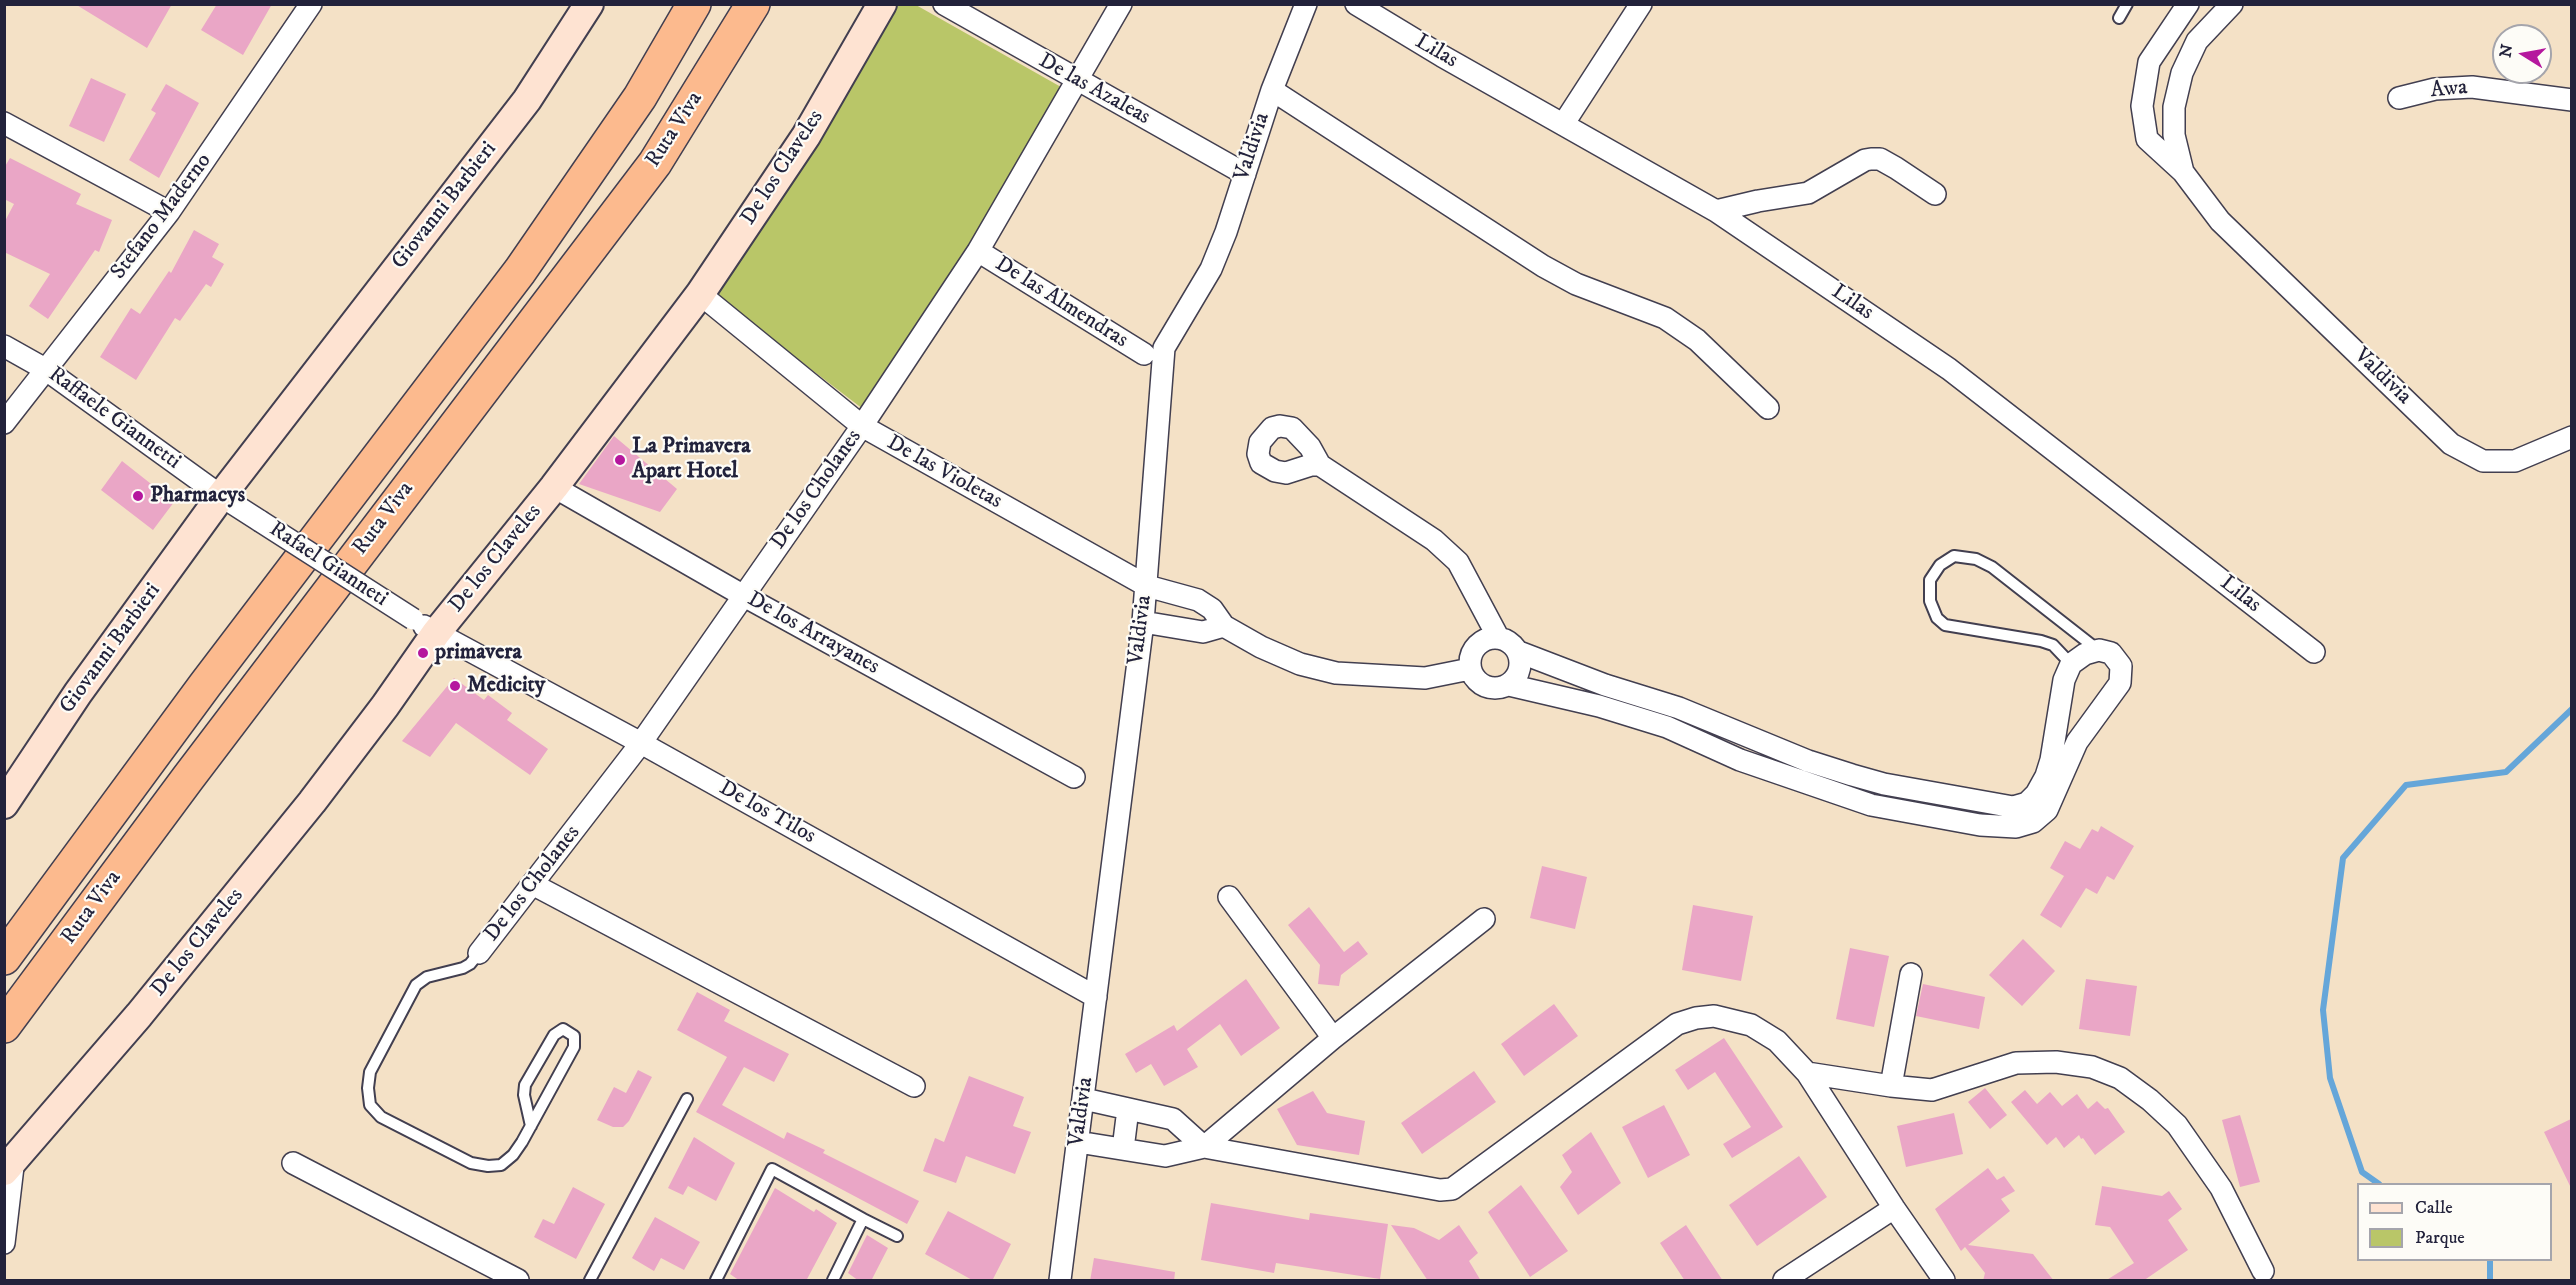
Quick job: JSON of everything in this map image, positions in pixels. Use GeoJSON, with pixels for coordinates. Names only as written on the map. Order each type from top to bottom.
{"type":"FeatureCollection","features":[{"type":"Feature","properties":{"kind":"highway","name":"Ruta Viva"},"geometry":{"type":"LineString","coordinates":[[4,958],[205,685],[520,272],[640,97],[694,4]]}},
{"type":"Feature","properties":{"kind":"highway","name":"Ruta Viva"},"geometry":{"type":"LineString","coordinates":[[4,1026],[188,778],[655,163],[753,4]]}},
{"type":"Feature","properties":{"kind":"main road","name":"Giovanni Barbieri"},"geometry":{"type":"LineString","coordinates":[[4,804],[78,693],[221,496],[527,100],[589,4]]}},
{"type":"Feature","properties":{"kind":"main road","name":"De los Claveles"},"geometry":{"type":"LineString","coordinates":[[9,1164],[139,1015],[312,802],[385,706],[425,626],[554,487],[700,294],[806,136],[882,4]]}},
{"type":"Feature","properties":{"kind":"street","name":"Stefano Maderno"},"geometry":{"type":"LineString","coordinates":[[4,423],[169,212],[310,4]]}},
{"type":"Feature","properties":{"kind":"street","name":"De las Azaleas"},"geometry":{"type":"LineString","coordinates":[[944,4],[1078,82],[1245,174]]}},
{"type":"Feature","properties":{"kind":"street","name":"De los Cholanes"},"geometry":{"type":"LineString","coordinates":[[479,953],[534,885],[641,743],[862,426],[978,251],[1078,82],[1121,4]]}},
{"type":"Feature","properties":{"kind":"street","name":"Valdivia"},"geometry":{"type":"LineString","coordinates":[[1060,1281],[1143,622],[1164,348],[1211,269],[1226,232],[1272,90],[1305,4]]}},
{"type":"Feature","properties":{"kind":"street","name":"Lilas"},"geometry":{"type":"LineString","coordinates":[[1356,4],[1442,56],[1716,211],[1948,369],[2314,652]]}},
{"type":"Feature","properties":{"kind":"street"},"geometry":{"type":"LineString","coordinates":[[1564,123],[1641,4]]}},
{"type":"Feature","properties":{"kind":"street"},"geometry":{"type":"LineString","coordinates":[[2183,172],[2147,139],[2142,106],[2149,62],[2188,4]]}},
{"type":"Feature","properties":{"kind":"street"},"geometry":{"type":"LineString","coordinates":[[2183,172],[2174,135],[2174,107],[2182,73],[2198,41],[2232,4]]}},
{"type":"Feature","properties":{"kind":"street","name":"Awa"},"geometry":{"type":"LineString","coordinates":[[2399,98],[2435,89],[2472,87],[2571,100]]}},
{"type":"Feature","properties":{"kind":"street"},"geometry":{"type":"LineString","coordinates":[[1272,90],[1543,266],[1576,284],[1665,318],[1697,339],[1768,408]]}},
{"type":"Feature","properties":{"kind":"street"},"geometry":{"type":"LineString","coordinates":[[4,123],[169,212]]}},
{"type":"Feature","properties":{"kind":"street"},"geometry":{"type":"LineString","coordinates":[[1716,211],[1748,202],[1808,193],[1865,160],[1871,159],[1880,159],[1935,194]]}},
{"type":"Feature","properties":{"kind":"street","name":"Valdivia"},"geometry":{"type":"LineString","coordinates":[[2183,172],[2220,221],[2451,444],[2483,461],[2515,461],[2571,437]]}},
{"type":"Feature","properties":{"kind":"street","name":"De las Almendras"},"geometry":{"type":"LineString","coordinates":[[978,251],[1144,354]]}},
{"type":"Feature","properties":{"kind":"street","name":"De las Violetas"},"geometry":{"type":"LineString","coordinates":[[700,294],[862,426],[1147,586],[1198,600],[1212,609],[1224,626],[1261,647],[1300,664],[1336,673],[1425,678],[1470,669]]}},
{"type":"Feature","properties":{"kind":"street","name":"Raffaele Giannetti"},"geometry":{"type":"LineString","coordinates":[[4,346],[45,369],[221,496]]}},
{"type":"Feature","properties":{"kind":"street"},"geometry":{"type":"LineString","coordinates":[[1320,465],[1434,540],[1458,562],[1498,636],[1512,643],[1519,652],[1521,664],[1517,676],[1509,685]]}},
{"type":"Feature","properties":{"kind":"street","name":"De los Arrayanes"},"geometry":{"type":"LineString","coordinates":[[554,487],[744,596],[1074,777]]}},
{"type":"Feature","properties":{"kind":"street","name":"Rafael Gianneti"},"geometry":{"type":"LineString","coordinates":[[221,496],[425,626]]}},
{"type":"Feature","properties":{"kind":"street"},"geometry":{"type":"LineString","coordinates":[[1143,622],[1203,632],[1224,626]]}},
{"type":"Feature","properties":{"kind":"street","name":"De los Tilos"},"geometry":{"type":"LineString","coordinates":[[425,626],[641,743],[1096,997]]}},
{"type":"Feature","properties":{"kind":"street"},"geometry":{"type":"LineString","coordinates":[[1498,636],[1482,640],[1471,652],[1470,669],[1476,680],[1486,687],[1498,688],[1509,685],[1599,706],[1667,727],[1740,760],[1871,805],[1980,825],[2016,827],[2033,822],[2047,810],[2077,742],[2120,683],[2121,666],[2111,653],[2099,650],[2085,654],[2072,664],[2064,680],[2058,726],[2046,776],[2036,794],[2027,802],[2013,807],[1884,784],[1852,775],[1808,761],[1679,708],[1605,685],[1519,652]]}},
{"type":"Feature","properties":{"kind":"street"},"geometry":{"type":"LineString","coordinates":[[534,885],[914,1086]]}},
{"type":"Feature","properties":{"kind":"street"},"geometry":{"type":"LineString","coordinates":[[1229,897],[1333,1038]]}},
{"type":"Feature","properties":{"kind":"street"},"geometry":{"type":"LineString","coordinates":[[1204,1147],[1333,1038],[1484,919]]}},
{"type":"Feature","properties":{"kind":"street"},"geometry":{"type":"LineString","coordinates":[[1891,1086],[1911,974]]}},
{"type":"Feature","properties":{"kind":"street"},"geometry":{"type":"LineString","coordinates":[[1078,1142],[1165,1156],[1204,1147],[1447,1190],[1463,1184],[1677,1024],[1714,1016],[1751,1025],[1777,1041],[1807,1073],[1944,1281]]}},
{"type":"Feature","properties":{"kind":"street"},"geometry":{"type":"LineString","coordinates":[[1807,1073],[1932,1090],[2016,1063],[2056,1062],[2092,1067],[2120,1078],[2150,1100],[2182,1133],[2221,1188],[2263,1271]]}},
{"type":"Feature","properties":{"kind":"street"},"geometry":{"type":"LineString","coordinates":[[1084,1099],[1173,1119],[1204,1147]]}},
{"type":"Feature","properties":{"kind":"street"},"geometry":{"type":"LineString","coordinates":[[1123,1149],[1128,1109]]}},
{"type":"Feature","properties":{"kind":"street"},"geometry":{"type":"LineString","coordinates":[[293,1163],[518,1281]]}},
{"type":"Feature","properties":{"kind":"street"},"geometry":{"type":"LineString","coordinates":[[4,1243],[9,1164]]}},
{"type":"Feature","properties":{"kind":"street"},"geometry":{"type":"LineString","coordinates":[[1784,1281],[1894,1208]]}},
{"type":"Feature","properties":{"kind":"lane"},"geometry":{"type":"LineString","coordinates":[[2119,18],[2127,4]]}},
{"type":"Feature","properties":{"kind":"lane"},"geometry":{"type":"LineString","coordinates":[[2072,664],[2053,645],[2042,641],[1945,625],[1937,618],[1930,601],[1930,580],[1940,565],[1954,556],[1976,559],[1992,567],[2099,650]]}},
{"type":"Feature","properties":{"kind":"lane"},"geometry":{"type":"LineString","coordinates":[[479,953],[462,968],[427,977],[416,985],[370,1072],[370,1105],[381,1117],[471,1163],[488,1166],[501,1165],[513,1155],[531,1126],[574,1047],[574,1036],[563,1029],[554,1035],[525,1085],[524,1095],[531,1126]]}},
{"type":"Feature","properties":{"kind":"lane"},"geometry":{"type":"LineString","coordinates":[[590,1281],[687,1099]]}},
{"type":"Feature","properties":{"kind":"lane"},"geometry":{"type":"LineString","coordinates":[[716,1281],[772,1169],[897,1236]]}},
{"type":"Feature","properties":{"kind":"lane"},"geometry":{"type":"LineString","coordinates":[[832,1281],[863,1219]]}},
{"type":"Feature","properties":{"kind":"green space"},"geometry":{"type":"Polygon","coordinates":[[[897,5],[916,5],[1061,87],[970,247],[863,409],[714,295],[817,143],[897,5]]]}},
{"type":"Feature","properties":{"kind":"building"},"geometry":{"type":"Polygon","coordinates":[[[75,4],[172,4],[147,48],[75,4]]]}},
{"type":"Feature","properties":{"kind":"building"},"geometry":{"type":"Polygon","coordinates":[[[217,4],[272,4],[243,55],[201,30],[217,4]]]}},
{"type":"Feature","properties":{"kind":"building"},"geometry":{"type":"Polygon","coordinates":[[[91,78],[126,94],[104,142],[69,126],[91,78]]]}},
{"type":"Feature","properties":{"kind":"building"},"geometry":{"type":"Polygon","coordinates":[[[166,84],[199,103],[159,178],[129,160],[156,113],[151,110],[166,84]]]}},
{"type":"Feature","properties":{"kind":"building"},"geometry":{"type":"Polygon","coordinates":[[[10,158],[81,194],[76,204],[112,220],[99,252],[95,250],[48,319],[29,306],[50,274],[4,252],[4,223],[14,204],[4,199],[4,168],[10,158]]]}},
{"type":"Feature","properties":{"kind":"building"},"geometry":{"type":"Polygon","coordinates":[[[194,230],[219,244],[212,257],[224,264],[211,287],[206,284],[180,321],[175,318],[136,380],[100,357],[131,308],[140,314],[169,271],[171,273],[194,230]]]}},
{"type":"Feature","properties":{"kind":"building","name":"La Primavera Apart Hotel"},"geometry":{"type":"Polygon","coordinates":[[[614,436],[677,489],[660,512],[579,484],[614,436]]]}},
{"type":"Feature","properties":{"kind":"building","name":"Pharmacys"},"geometry":{"type":"Polygon","coordinates":[[[122,461],[174,502],[153,530],[101,490],[122,461]]]}},
{"type":"Feature","properties":{"kind":"building"},"geometry":{"type":"Polygon","coordinates":[[[454,678],[484,700],[488,695],[512,713],[507,720],[548,749],[530,775],[456,723],[430,757],[402,741],[454,678]]]}},
{"type":"Feature","properties":{"kind":"building"},"geometry":{"type":"Polygon","coordinates":[[[2101,826],[2134,846],[2114,880],[2107,876],[2097,894],[2086,888],[2061,928],[2040,915],[2064,876],[2050,868],[2065,841],[2080,849],[2092,829],[2098,832],[2101,826]]]}},
{"type":"Feature","properties":{"kind":"building"},"geometry":{"type":"Polygon","coordinates":[[[1542,866],[1587,877],[1575,929],[1530,918],[1542,866]]]}},
{"type":"Feature","properties":{"kind":"building"},"geometry":{"type":"Polygon","coordinates":[[[1693,905],[1753,916],[1741,981],[1682,970],[1693,905]]]}},
{"type":"Feature","properties":{"kind":"building"},"geometry":{"type":"Polygon","coordinates":[[[1309,907],[1344,952],[1358,941],[1368,954],[1341,975],[1339,986],[1318,984],[1320,965],[1288,925],[1309,907]]]}},
{"type":"Feature","properties":{"kind":"building"},"geometry":{"type":"Polygon","coordinates":[[[2023,939],[2055,971],[2022,1006],[1989,975],[2023,939]]]}},
{"type":"Feature","properties":{"kind":"building"},"geometry":{"type":"Polygon","coordinates":[[[1850,948],[1889,956],[1874,1027],[1836,1019],[1850,948]]]}},
{"type":"Feature","properties":{"kind":"building"},"geometry":{"type":"Polygon","coordinates":[[[1246,979],[1280,1028],[1241,1056],[1220,1024],[1187,1049],[1198,1067],[1164,1086],[1151,1064],[1136,1073],[1125,1054],[1174,1025],[1177,1031],[1246,979]]]}},
{"type":"Feature","properties":{"kind":"building"},"geometry":{"type":"Polygon","coordinates":[[[2086,979],[2137,986],[2130,1036],[2079,1029],[2086,979]]]}},
{"type":"Feature","properties":{"kind":"building"},"geometry":{"type":"Polygon","coordinates":[[[1923,984],[1985,997],[1979,1029],[1916,1016],[1923,984]]]}},
{"type":"Feature","properties":{"kind":"building"},"geometry":{"type":"Polygon","coordinates":[[[697,992],[730,1010],[724,1021],[789,1054],[774,1082],[744,1067],[722,1105],[784,1139],[787,1132],[825,1150],[823,1153],[919,1201],[907,1224],[696,1112],[727,1057],[677,1030],[697,992]]]}},
{"type":"Feature","properties":{"kind":"building"},"geometry":{"type":"Polygon","coordinates":[[[1554,1004],[1578,1036],[1524,1076],[1501,1044],[1554,1004]]]}},
{"type":"Feature","properties":{"kind":"building"},"geometry":{"type":"Polygon","coordinates":[[[1724,1038],[1783,1127],[1732,1158],[1723,1144],[1751,1127],[1715,1072],[1688,1090],[1675,1070],[1724,1038]]]}},
{"type":"Feature","properties":{"kind":"building"},"geometry":{"type":"Polygon","coordinates":[[[638,1070],[652,1077],[629,1121],[623,1127],[613,1127],[597,1120],[614,1087],[626,1093],[638,1070]]]}},
{"type":"Feature","properties":{"kind":"building"},"geometry":{"type":"Polygon","coordinates":[[[1474,1071],[1496,1102],[1422,1154],[1401,1123],[1474,1071]]]}},
{"type":"Feature","properties":{"kind":"building"},"geometry":{"type":"Polygon","coordinates":[[[969,1076],[1024,1097],[1013,1126],[1031,1132],[1015,1174],[966,1156],[956,1183],[923,1171],[935,1138],[944,1142],[969,1076]]]}},
{"type":"Feature","properties":{"kind":"building"},"geometry":{"type":"Polygon","coordinates":[[[1985,1088],[2007,1115],[1990,1129],[1968,1102],[1985,1088]]]}},
{"type":"Feature","properties":{"kind":"building"},"geometry":{"type":"Polygon","coordinates":[[[2025,1090],[2037,1104],[2050,1092],[2062,1106],[2077,1094],[2088,1109],[2097,1101],[2105,1109],[2108,1108],[2125,1132],[2095,1155],[2079,1135],[2064,1148],[2056,1137],[2047,1145],[2011,1102],[2025,1090]]]}},
{"type":"Feature","properties":{"kind":"building"},"geometry":{"type":"Polygon","coordinates":[[[1313,1091],[1327,1113],[1365,1121],[1359,1155],[1297,1145],[1277,1109],[1313,1091]]]}},
{"type":"Feature","properties":{"kind":"building"},"geometry":{"type":"Polygon","coordinates":[[[1664,1105],[1690,1155],[1648,1178],[1622,1127],[1664,1105]]]}},
{"type":"Feature","properties":{"kind":"building"},"geometry":{"type":"Polygon","coordinates":[[[1954,1113],[1963,1154],[1906,1167],[1897,1126],[1954,1113]]]}},
{"type":"Feature","properties":{"kind":"building"},"geometry":{"type":"Polygon","coordinates":[[[2240,1115],[2260,1182],[2240,1187],[2222,1120],[2240,1115]]]}},
{"type":"Feature","properties":{"kind":"building"},"geometry":{"type":"Polygon","coordinates":[[[2571,1119],[2571,1188],[2544,1132],[2571,1119]]]}},
{"type":"Feature","properties":{"kind":"building"},"geometry":{"type":"Polygon","coordinates":[[[1591,1132],[1621,1183],[1578,1215],[1560,1187],[1572,1172],[1562,1155],[1591,1132]]]}},
{"type":"Feature","properties":{"kind":"building"},"geometry":{"type":"Polygon","coordinates":[[[694,1137],[735,1163],[716,1201],[688,1186],[683,1195],[668,1188],[694,1137]]]}},
{"type":"Feature","properties":{"kind":"building"},"geometry":{"type":"Polygon","coordinates":[[[1799,1156],[1827,1197],[1757,1246],[1729,1205],[1799,1156]]]}},
{"type":"Feature","properties":{"kind":"building"},"geometry":{"type":"Polygon","coordinates":[[[1988,1168],[1997,1180],[2004,1176],[2015,1191],[2001,1199],[2010,1211],[1968,1245],[2033,1254],[2054,1281],[1983,1281],[1985,1273],[1965,1247],[1961,1251],[1935,1209],[1988,1168]]]}},
{"type":"Feature","properties":{"kind":"building"},"geometry":{"type":"Polygon","coordinates":[[[1521,1185],[1568,1251],[1530,1277],[1488,1212],[1521,1185]]]}},
{"type":"Feature","properties":{"kind":"building"},"geometry":{"type":"Polygon","coordinates":[[[2102,1186],[2162,1196],[2169,1191],[2182,1209],[2168,1220],[2188,1250],[2143,1281],[2105,1281],[2134,1263],[2110,1227],[2095,1225],[2102,1186]]]}},
{"type":"Feature","properties":{"kind":"building"},"geometry":{"type":"Polygon","coordinates":[[[573,1187],[605,1204],[576,1259],[534,1237],[543,1219],[554,1224],[573,1187]]]}},
{"type":"Feature","properties":{"kind":"building"},"geometry":{"type":"Polygon","coordinates":[[[775,1188],[814,1212],[816,1209],[837,1223],[806,1281],[740,1281],[730,1274],[775,1188]]]}},
{"type":"Feature","properties":{"kind":"building"},"geometry":{"type":"Polygon","coordinates":[[[1211,1203],[1309,1220],[1310,1213],[1388,1224],[1380,1279],[1276,1263],[1274,1273],[1201,1260],[1211,1203]]]}},
{"type":"Feature","properties":{"kind":"building"},"geometry":{"type":"Polygon","coordinates":[[[948,1211],[1011,1244],[992,1281],[974,1281],[925,1254],[948,1211]]]}},
{"type":"Feature","properties":{"kind":"building"},"geometry":{"type":"Polygon","coordinates":[[[655,1217],[700,1242],[684,1270],[661,1258],[654,1271],[632,1258],[655,1217]]]}},
{"type":"Feature","properties":{"kind":"building"},"geometry":{"type":"Polygon","coordinates":[[[1391,1225],[1414,1228],[1439,1240],[1459,1225],[1478,1253],[1469,1261],[1481,1281],[1428,1281],[1391,1225]]]}},
{"type":"Feature","properties":{"kind":"building"},"geometry":{"type":"Polygon","coordinates":[[[1686,1225],[1723,1281],[1685,1281],[1660,1243],[1686,1225]]]}},
{"type":"Feature","properties":{"kind":"building"},"geometry":{"type":"Polygon","coordinates":[[[867,1235],[888,1248],[871,1281],[859,1281],[848,1273],[867,1235]]]}},
{"type":"Feature","properties":{"kind":"building"},"geometry":{"type":"Polygon","coordinates":[[[1094,1258],[1175,1272],[1174,1281],[1090,1281],[1094,1258]]]}},
{"type":"Feature","properties":{"kind":"waterway"},"geometry":{"type":"LineString","coordinates":[[2378,1183],[2362,1172],[2330,1078],[2323,1010],[2343,858],[2406,785],[2506,772],[2572,709]]}},
{"type":"Feature","properties":{"kind":"waterway"},"geometry":{"type":"LineString","coordinates":[[2490,1261],[2490,1280]]}},
{"type":"Feature","properties":{"kind":"place","name":"La Primavera Apart Hotel"},"geometry":{"type":"Point","coordinates":[620,460]}},
{"type":"Feature","properties":{"kind":"place","name":"Pharmacys"},"geometry":{"type":"Point","coordinates":[138,496]}},
{"type":"Feature","properties":{"kind":"place","name":"primavera"},"geometry":{"type":"Point","coordinates":[423,653]}},
{"type":"Feature","properties":{"kind":"place","name":"Medicity"},"geometry":{"type":"Point","coordinates":[455,686]}}]}
